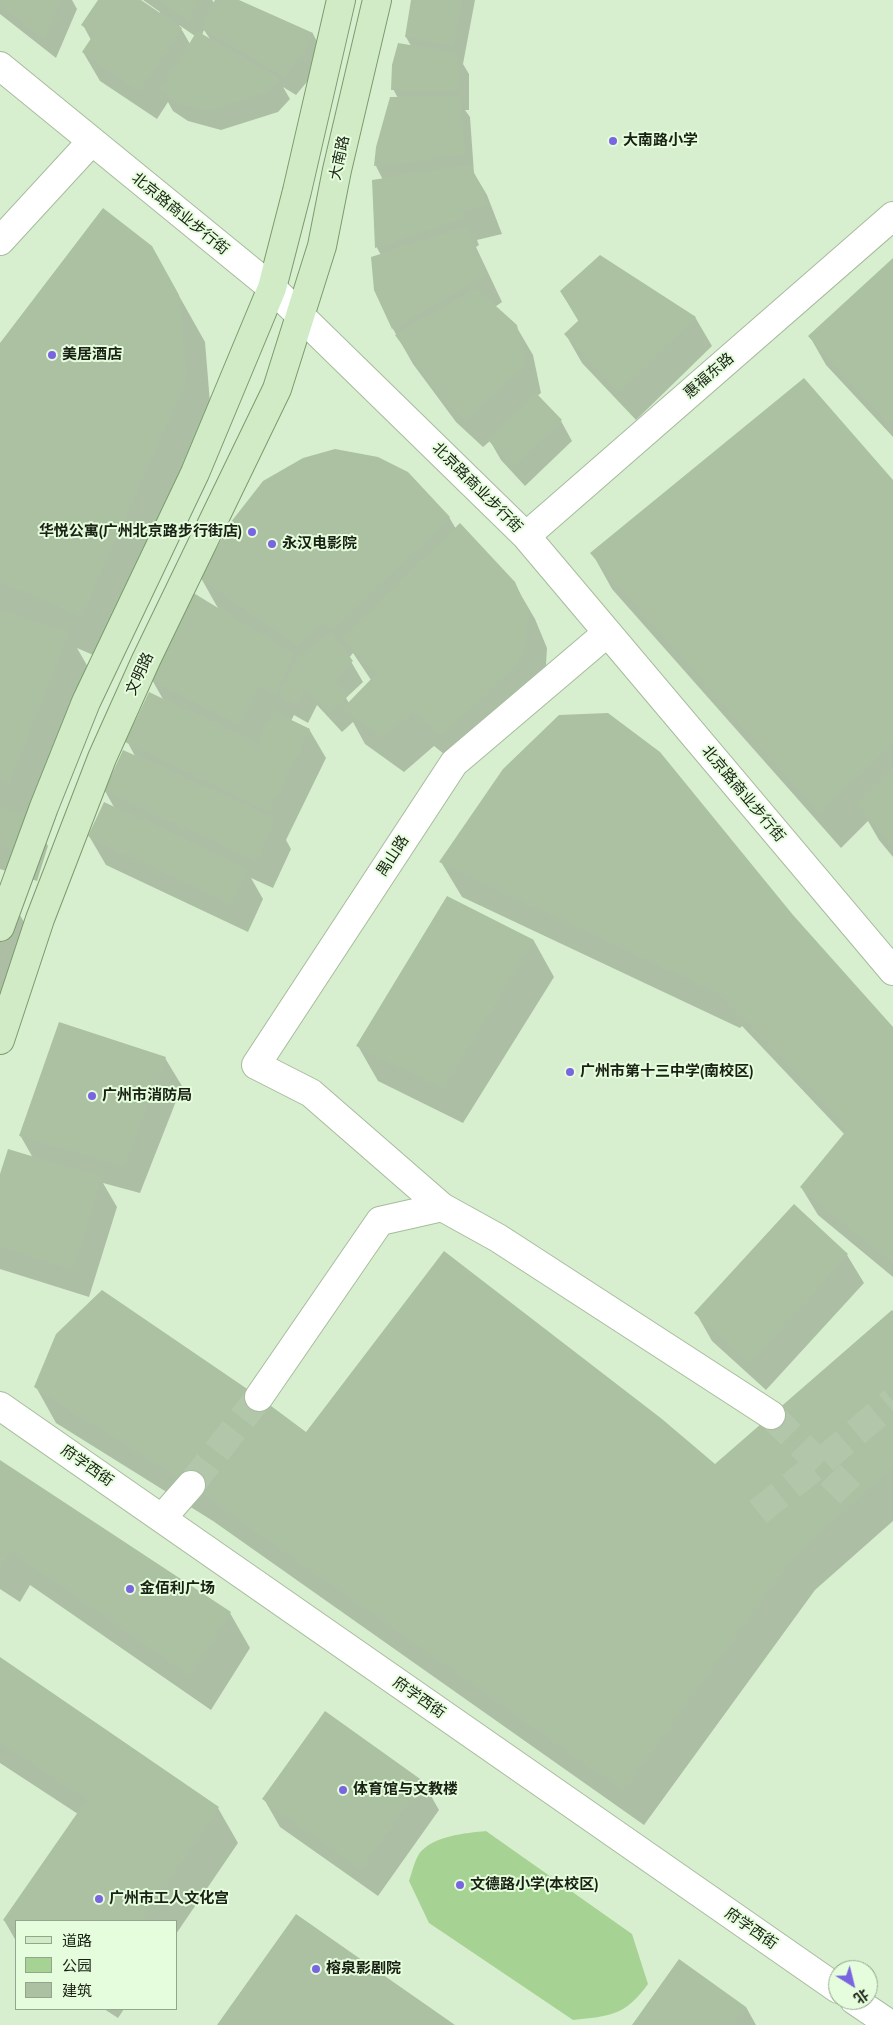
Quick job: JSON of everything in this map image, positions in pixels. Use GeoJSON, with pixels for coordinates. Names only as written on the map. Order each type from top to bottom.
{"type":"FeatureCollection","features":[{"type":"Feature","properties":{"kind":"main road"},"geometry":{"type":"LineString","coordinates":[[0,927],[44,807],[86,702],[195,473],[272,288],[297,191],[341,0]]}},
{"type":"Feature","properties":{"kind":"main road","name":"大南路"},"geometry":{"type":"LineString","coordinates":[[302,315],[322,246],[337,170],[377,0]]}},
{"type":"Feature","properties":{"kind":"main road","name":"文明路"},"geometry":{"type":"LineString","coordinates":[[0,1040],[40,920],[102,758],[146,660],[277,389],[302,315]]}},
{"type":"Feature","properties":{"kind":"street","name":"北京路商业步行街"},"geometry":{"type":"LineString","coordinates":[[0,66],[272,288],[302,315],[526,536],[893,971]]}},
{"type":"Feature","properties":{"kind":"street"},"geometry":{"type":"LineString","coordinates":[[0,241],[91,142]]}},
{"type":"Feature","properties":{"kind":"street","name":"惠福东路"},"geometry":{"type":"LineString","coordinates":[[526,536],[893,216]]}},
{"type":"Feature","properties":{"kind":"street","name":"禺山路"},"geometry":{"type":"LineString","coordinates":[[607,634],[454,763],[256,1065],[311,1093],[442,1207],[498,1238],[771,1415]]}},
{"type":"Feature","properties":{"kind":"street"},"geometry":{"type":"LineString","coordinates":[[259,1397],[380,1221],[442,1207]]}},
{"type":"Feature","properties":{"kind":"street","name":"府学西街"},"geometry":{"type":"LineString","coordinates":[[0,1406],[828,1982]]}},
{"type":"Feature","properties":{"kind":"street"},"geometry":{"type":"LineString","coordinates":[[162,1518],[191,1486]]}},
{"type":"Feature","properties":{"kind":"street"},"geometry":{"type":"LineString","coordinates":[[858,2011],[891,2025]]}},
{"type":"Feature","properties":{"kind":"green space"},"geometry":{"type":"Polygon","coordinates":[[[486,1831],[632,1934],[648,1984],[632,2003],[607,2015],[573,2020],[429,1923],[409,1881],[419,1854],[432,1843],[441,1839],[459,1834],[486,1831]]]}},
{"type":"Feature","properties":{"kind":"building"},"geometry":{"type":"Polygon","coordinates":[[[0,0],[61,0],[44,39],[0,4],[0,0]]]}},
{"type":"Feature","properties":{"kind":"building"},"geometry":{"type":"Polygon","coordinates":[[[98,0],[141,0],[182,28],[140,91],[82,52],[94,34],[81,25],[98,0]]]}},
{"type":"Feature","properties":{"kind":"building"},"geometry":{"type":"Polygon","coordinates":[[[159,0],[199,0],[188,20],[159,0]]]}},
{"type":"Feature","properties":{"kind":"building"},"geometry":{"type":"Polygon","coordinates":[[[215,0],[239,0],[313,33],[305,51],[284,76],[201,27],[215,0]]]}},
{"type":"Feature","properties":{"kind":"building"},"geometry":{"type":"Polygon","coordinates":[[[411,0],[461,0],[453,45],[405,37],[411,0]]]}},
{"type":"Feature","properties":{"kind":"building"},"geometry":{"type":"Polygon","coordinates":[[[197,31],[279,79],[266,92],[209,111],[175,101],[160,91],[197,31]]]}},
{"type":"Feature","properties":{"kind":"building"},"geometry":{"type":"Polygon","coordinates":[[[398,43],[458,53],[458,90],[391,90],[392,65],[398,43]]]}},
{"type":"Feature","properties":{"kind":"building"},"geometry":{"type":"Polygon","coordinates":[[[459,96],[465,153],[374,166],[376,147],[390,97],[459,96]]]}},
{"type":"Feature","properties":{"kind":"building"},"geometry":{"type":"Polygon","coordinates":[[[471,165],[487,205],[462,211],[464,217],[375,248],[372,180],[471,165]]]}},
{"type":"Feature","properties":{"kind":"building"},"geometry":{"type":"Polygon","coordinates":[[[103,208],[152,246],[179,295],[186,380],[81,616],[0,581],[0,343],[103,208]]]}},
{"type":"Feature","properties":{"kind":"building"},"geometry":{"type":"Polygon","coordinates":[[[466,227],[486,274],[392,329],[374,290],[371,257],[466,227]]]}},
{"type":"Feature","properties":{"kind":"building"},"geometry":{"type":"Polygon","coordinates":[[[600,255],[696,317],[619,392],[564,334],[579,320],[560,291],[600,255]]]}},
{"type":"Feature","properties":{"kind":"building"},"geometry":{"type":"Polygon","coordinates":[[[893,258],[893,419],[888,423],[808,336],[893,258]]]}},
{"type":"Feature","properties":{"kind":"building"},"geometry":{"type":"Polygon","coordinates":[[[477,289],[517,325],[525,364],[466,420],[438,394],[395,335],[477,289]]]}},
{"type":"Feature","properties":{"kind":"building"},"geometry":{"type":"Polygon","coordinates":[[[804,378],[893,480],[893,742],[819,813],[590,553],[804,378]]]}},
{"type":"Feature","properties":{"kind":"building"},"geometry":{"type":"Polygon","coordinates":[[[537,394],[562,420],[513,467],[488,440],[537,394]]]}},
{"type":"Feature","properties":{"kind":"building"},"geometry":{"type":"Polygon","coordinates":[[[335,449],[378,457],[408,472],[450,517],[333,629],[321,622],[298,645],[200,578],[231,522],[263,481],[303,458],[335,449]]]}},
{"type":"Feature","properties":{"kind":"building"},"geometry":{"type":"Polygon","coordinates":[[[460,523],[515,582],[528,611],[525,644],[516,665],[442,735],[413,711],[383,737],[343,708],[376,674],[343,639],[460,523]]]}},
{"type":"Feature","properties":{"kind":"building"},"geometry":{"type":"Polygon","coordinates":[[[192,592],[293,654],[275,694],[259,686],[240,724],[149,678],[192,592]]]}},
{"type":"Feature","properties":{"kind":"building"},"geometry":{"type":"Polygon","coordinates":[[[0,610],[69,633],[9,782],[0,779],[0,610]]]}},
{"type":"Feature","properties":{"kind":"building"},"geometry":{"type":"Polygon","coordinates":[[[331,632],[353,661],[334,679],[347,697],[330,713],[305,687],[296,704],[280,695],[298,658],[331,632]]]}},
{"type":"Feature","properties":{"kind":"building"},"geometry":{"type":"Polygon","coordinates":[[[149,692],[257,744],[273,711],[310,729],[270,811],[125,742],[149,692]]]}},
{"type":"Feature","properties":{"kind":"building"},"geometry":{"type":"Polygon","coordinates":[[[608,713],[660,752],[793,915],[893,1027],[893,1263],[800,1187],[847,1130],[816,1093],[719,993],[439,862],[503,769],[559,715],[608,713]]]}},
{"type":"Feature","properties":{"kind":"building"},"geometry":{"type":"Polygon","coordinates":[[[123,750],[275,819],[257,860],[104,791],[123,750]]]}},
{"type":"Feature","properties":{"kind":"building"},"geometry":{"type":"Polygon","coordinates":[[[893,768],[893,847],[857,804],[893,768]]]}},
{"type":"Feature","properties":{"kind":"building"},"geometry":{"type":"Polygon","coordinates":[[[104,802],[248,870],[231,904],[88,836],[104,802]]]}},
{"type":"Feature","properties":{"kind":"building"},"geometry":{"type":"Polygon","coordinates":[[[0,807],[32,817],[21,853],[0,846],[0,807]]]}},
{"type":"Feature","properties":{"kind":"building"},"geometry":{"type":"Polygon","coordinates":[[[447,896],[534,940],[443,1088],[356,1046],[447,896]]]}},
{"type":"Feature","properties":{"kind":"building","name":"广州市消防局"},"geometry":{"type":"Polygon","coordinates":[[[59,1022],[166,1057],[124,1165],[19,1136],[59,1022]]]}},
{"type":"Feature","properties":{"kind":"building"},"geometry":{"type":"Polygon","coordinates":[[[8,1149],[101,1177],[73,1269],[0,1246],[0,1174],[8,1149]]]}},
{"type":"Feature","properties":{"kind":"building"},"geometry":{"type":"Polygon","coordinates":[[[794,1204],[848,1254],[749,1363],[694,1313],[794,1204]]]}},
{"type":"Feature","properties":{"kind":"building"},"geometry":{"type":"Polygon","coordinates":[[[444,1251],[662,1419],[715,1464],[893,1311],[893,1467],[795,1554],[623,1790],[191,1485],[34,1387],[56,1334],[102,1290],[259,1397],[306,1432],[444,1251]]]}},
{"type":"Feature","properties":{"kind":"building","name":"金佰利广场"},"geometry":{"type":"Polygon","coordinates":[[[0,1460],[231,1612],[190,1675],[9,1550],[0,1565],[0,1460]]]}},
{"type":"Feature","properties":{"kind":"building"},"geometry":{"type":"Polygon","coordinates":[[[0,1657],[219,1807],[141,1920],[15,1920],[15,1928],[3,1920],[87,1799],[0,1742],[0,1657]]]}},
{"type":"Feature","properties":{"kind":"building","name":"体育馆与文教楼"},"geometry":{"type":"Polygon","coordinates":[[[325,1711],[423,1781],[361,1869],[262,1799],[325,1711]]]}},
{"type":"Feature","properties":{"kind":"building","name":"榕泉影剧院"},"geometry":{"type":"Polygon","coordinates":[[[296,1914],[455,2025],[217,2025],[296,1914]]]}},
{"type":"Feature","properties":{"kind":"building"},"geometry":{"type":"Polygon","coordinates":[[[679,1959],[746,2007],[733,2025],[632,2025],[679,1959]]]}},
{"type":"Feature","properties":{"kind":"tunnel"},"geometry":{"type":"LineString","coordinates":[[191,1485],[259,1397]]}},
{"type":"Feature","properties":{"kind":"tunnel"},"geometry":{"type":"LineString","coordinates":[[758,1512],[820,1463],[893,1401]]}},
{"type":"Feature","properties":{"kind":"tunnel"},"geometry":{"type":"LineString","coordinates":[[771,1415],[856,1500]]}},
{"type":"Feature","properties":{"kind":"place","name":"大南路小学"},"geometry":{"type":"Point","coordinates":[613,141]}},
{"type":"Feature","properties":{"kind":"place","name":"美居酒店"},"geometry":{"type":"Point","coordinates":[52,355]}},
{"type":"Feature","properties":{"kind":"place","name":"华悦公寓(广州北京路步行街店)"},"geometry":{"type":"Point","coordinates":[252,532]}},
{"type":"Feature","properties":{"kind":"place","name":"永汉电影院"},"geometry":{"type":"Point","coordinates":[272,544]}},
{"type":"Feature","properties":{"kind":"place","name":"广州市第十三中学(南校区)"},"geometry":{"type":"Point","coordinates":[570,1072]}},
{"type":"Feature","properties":{"kind":"place","name":"广州市消防局"},"geometry":{"type":"Point","coordinates":[92,1096]}},
{"type":"Feature","properties":{"kind":"place","name":"金佰利广场"},"geometry":{"type":"Point","coordinates":[130,1589]}},
{"type":"Feature","properties":{"kind":"place","name":"体育馆与文教楼"},"geometry":{"type":"Point","coordinates":[343,1790]}},
{"type":"Feature","properties":{"kind":"place","name":"文德路小学(本校区)"},"geometry":{"type":"Point","coordinates":[460,1885]}},
{"type":"Feature","properties":{"kind":"place","name":"广州市工人文化宫"},"geometry":{"type":"Point","coordinates":[99,1899]}},
{"type":"Feature","properties":{"kind":"place","name":"榕泉影剧院"},"geometry":{"type":"Point","coordinates":[316,1969]}}]}
